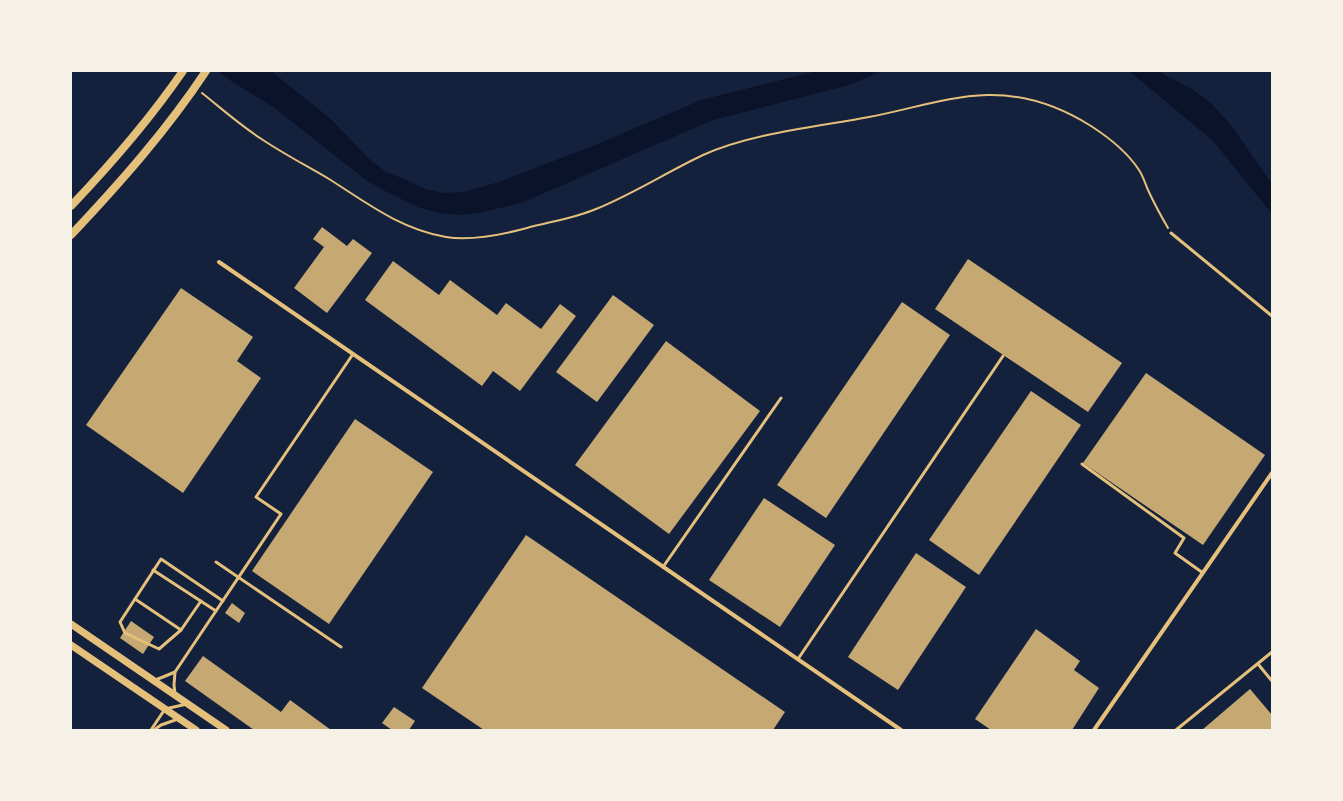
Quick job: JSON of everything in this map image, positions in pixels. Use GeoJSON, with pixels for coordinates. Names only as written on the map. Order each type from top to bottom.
{"type":"FeatureCollection","features":[{"type":"Feature","properties":{"kind":"main road"},"geometry":{"type":"LineString","coordinates":[[72,204],[134,135],[183,71]]}},
{"type":"Feature","properties":{"kind":"main road"},"geometry":{"type":"LineString","coordinates":[[71,235],[150,148],[189,98],[206,71]]}},
{"type":"Feature","properties":{"kind":"street"},"geometry":{"type":"LineString","coordinates":[[219,262],[901,730]]}},
{"type":"Feature","properties":{"kind":"street"},"geometry":{"type":"LineString","coordinates":[[1094,730],[1272,473]]}},
{"type":"Feature","properties":{"kind":"street"},"geometry":{"type":"LineString","coordinates":[[71,624],[226,730]]}},
{"type":"Feature","properties":{"kind":"street"},"geometry":{"type":"LineString","coordinates":[[71,645],[196,730]]}},
{"type":"Feature","properties":{"kind":"lane"},"geometry":{"type":"LineString","coordinates":[[1171,233],[1272,316]]}},
{"type":"Feature","properties":{"kind":"lane"},"geometry":{"type":"LineString","coordinates":[[176,695],[174,684],[175,672],[281,514],[256,497],[354,354]]}},
{"type":"Feature","properties":{"kind":"lane"},"geometry":{"type":"LineString","coordinates":[[798,659],[1003,356]]}},
{"type":"Feature","properties":{"kind":"lane"},"geometry":{"type":"LineString","coordinates":[[663,567],[781,398]]}},
{"type":"Feature","properties":{"kind":"lane"},"geometry":{"type":"LineString","coordinates":[[1082,464],[1184,538],[1175,553],[1203,573]]}},
{"type":"Feature","properties":{"kind":"lane"},"geometry":{"type":"LineString","coordinates":[[202,601],[181,630],[159,648],[125,633],[120,622],[161,559],[223,601]]}},
{"type":"Feature","properties":{"kind":"lane"},"geometry":{"type":"LineString","coordinates":[[216,562],[341,646]]}},
{"type":"Feature","properties":{"kind":"lane"},"geometry":{"type":"LineString","coordinates":[[153,570],[216,611]]}},
{"type":"Feature","properties":{"kind":"lane"},"geometry":{"type":"LineString","coordinates":[[135,599],[181,630]]}},
{"type":"Feature","properties":{"kind":"lane"},"geometry":{"type":"LineString","coordinates":[[1176,730],[1272,652]]}},
{"type":"Feature","properties":{"kind":"lane"},"geometry":{"type":"LineString","coordinates":[[1258,664],[1272,681]]}},
{"type":"Feature","properties":{"kind":"lane"},"geometry":{"type":"LineString","coordinates":[[153,680],[175,672]]}},
{"type":"Feature","properties":{"kind":"lane"},"geometry":{"type":"LineString","coordinates":[[153,730],[165,710],[188,704]]}},
{"type":"Feature","properties":{"kind":"lane"},"geometry":{"type":"LineString","coordinates":[[153,730],[179,719]]}},
{"type":"Feature","properties":{"kind":"path"},"geometry":{"type":"LineString","coordinates":[[198,90],[261,138],[328,178],[368,206],[400,223],[422,231],[448,237],[476,238],[505,234],[593,210],[706,154],[742,141],[872,117],[955,99],[986,95],[1009,96],[1033,100],[1054,106],[1076,116],[1103,133],[1118,146],[1139,170],[1171,233]]}},
{"type":"Feature","properties":{"kind":"water"},"geometry":{"type":"Polygon","coordinates":[[[218,71],[271,71],[331,119],[368,158],[386,172],[425,189],[445,193],[463,192],[499,182],[600,143],[701,100],[817,71],[882,71],[849,85],[713,120],[521,203],[483,212],[461,215],[439,213],[417,207],[366,180],[273,107],[231,81],[218,71]]]}},
{"type":"Feature","properties":{"kind":"water"},"geometry":{"type":"Polygon","coordinates":[[[1129,71],[1160,71],[1192,89],[1211,103],[1231,125],[1272,184],[1272,214],[1213,141],[1129,71]]]}},
{"type":"Feature","properties":{"kind":"building"},"geometry":{"type":"Polygon","coordinates":[[[322,227],[347,246],[353,239],[372,253],[327,313],[294,288],[324,247],[313,239],[322,227]]]}},
{"type":"Feature","properties":{"kind":"building"},"geometry":{"type":"Polygon","coordinates":[[[968,259],[1122,363],[1088,412],[935,309],[968,259]]]}},
{"type":"Feature","properties":{"kind":"building"},"geometry":{"type":"Polygon","coordinates":[[[393,261],[439,295],[450,280],[497,315],[506,303],[541,329],[560,304],[576,316],[520,391],[493,371],[482,386],[365,300],[393,261]]]}},
{"type":"Feature","properties":{"kind":"building"},"geometry":{"type":"Polygon","coordinates":[[[181,288],[253,337],[237,361],[261,378],[183,493],[86,425],[181,288]]]}},
{"type":"Feature","properties":{"kind":"building"},"geometry":{"type":"Polygon","coordinates":[[[613,295],[654,325],[597,402],[556,372],[613,295]]]}},
{"type":"Feature","properties":{"kind":"building"},"geometry":{"type":"Polygon","coordinates":[[[902,302],[950,335],[826,518],[777,485],[902,302]]]}},
{"type":"Feature","properties":{"kind":"building"},"geometry":{"type":"Polygon","coordinates":[[[666,341],[760,411],[669,534],[575,465],[666,341]]]}},
{"type":"Feature","properties":{"kind":"building"},"geometry":{"type":"Polygon","coordinates":[[[1146,373],[1265,455],[1203,545],[1083,463],[1146,373]]]}},
{"type":"Feature","properties":{"kind":"building"},"geometry":{"type":"Polygon","coordinates":[[[1031,391],[1081,425],[979,575],[929,540],[1031,391]]]}},
{"type":"Feature","properties":{"kind":"building"},"geometry":{"type":"Polygon","coordinates":[[[355,419],[433,472],[329,624],[252,571],[355,419]]]}},
{"type":"Feature","properties":{"kind":"building"},"geometry":{"type":"Polygon","coordinates":[[[764,498],[835,545],[780,627],[709,580],[764,498]]]}},
{"type":"Feature","properties":{"kind":"building"},"geometry":{"type":"Polygon","coordinates":[[[526,535],[785,712],[773,730],[484,730],[422,688],[526,535]]]}},
{"type":"Feature","properties":{"kind":"building"},"geometry":{"type":"Polygon","coordinates":[[[916,553],[966,587],[898,690],[848,657],[916,553]]]}},
{"type":"Feature","properties":{"kind":"building"},"geometry":{"type":"Polygon","coordinates":[[[232,603],[245,613],[239,623],[225,613],[232,603]]]}},
{"type":"Feature","properties":{"kind":"building"},"geometry":{"type":"Polygon","coordinates":[[[131,621],[154,637],[143,654],[120,638],[131,621]]]}},
{"type":"Feature","properties":{"kind":"building"},"geometry":{"type":"Polygon","coordinates":[[[1036,629],[1080,661],[1074,670],[1099,688],[1072,730],[991,730],[975,719],[1036,629]]]}},
{"type":"Feature","properties":{"kind":"building"},"geometry":{"type":"Polygon","coordinates":[[[203,656],[281,712],[290,700],[331,730],[254,730],[185,681],[203,656]]]}},
{"type":"Feature","properties":{"kind":"building"},"geometry":{"type":"Polygon","coordinates":[[[1250,689],[1272,715],[1272,730],[1202,730],[1250,689]]]}},
{"type":"Feature","properties":{"kind":"building"},"geometry":{"type":"Polygon","coordinates":[[[394,707],[415,721],[409,730],[392,730],[382,723],[394,707]]]}}]}
